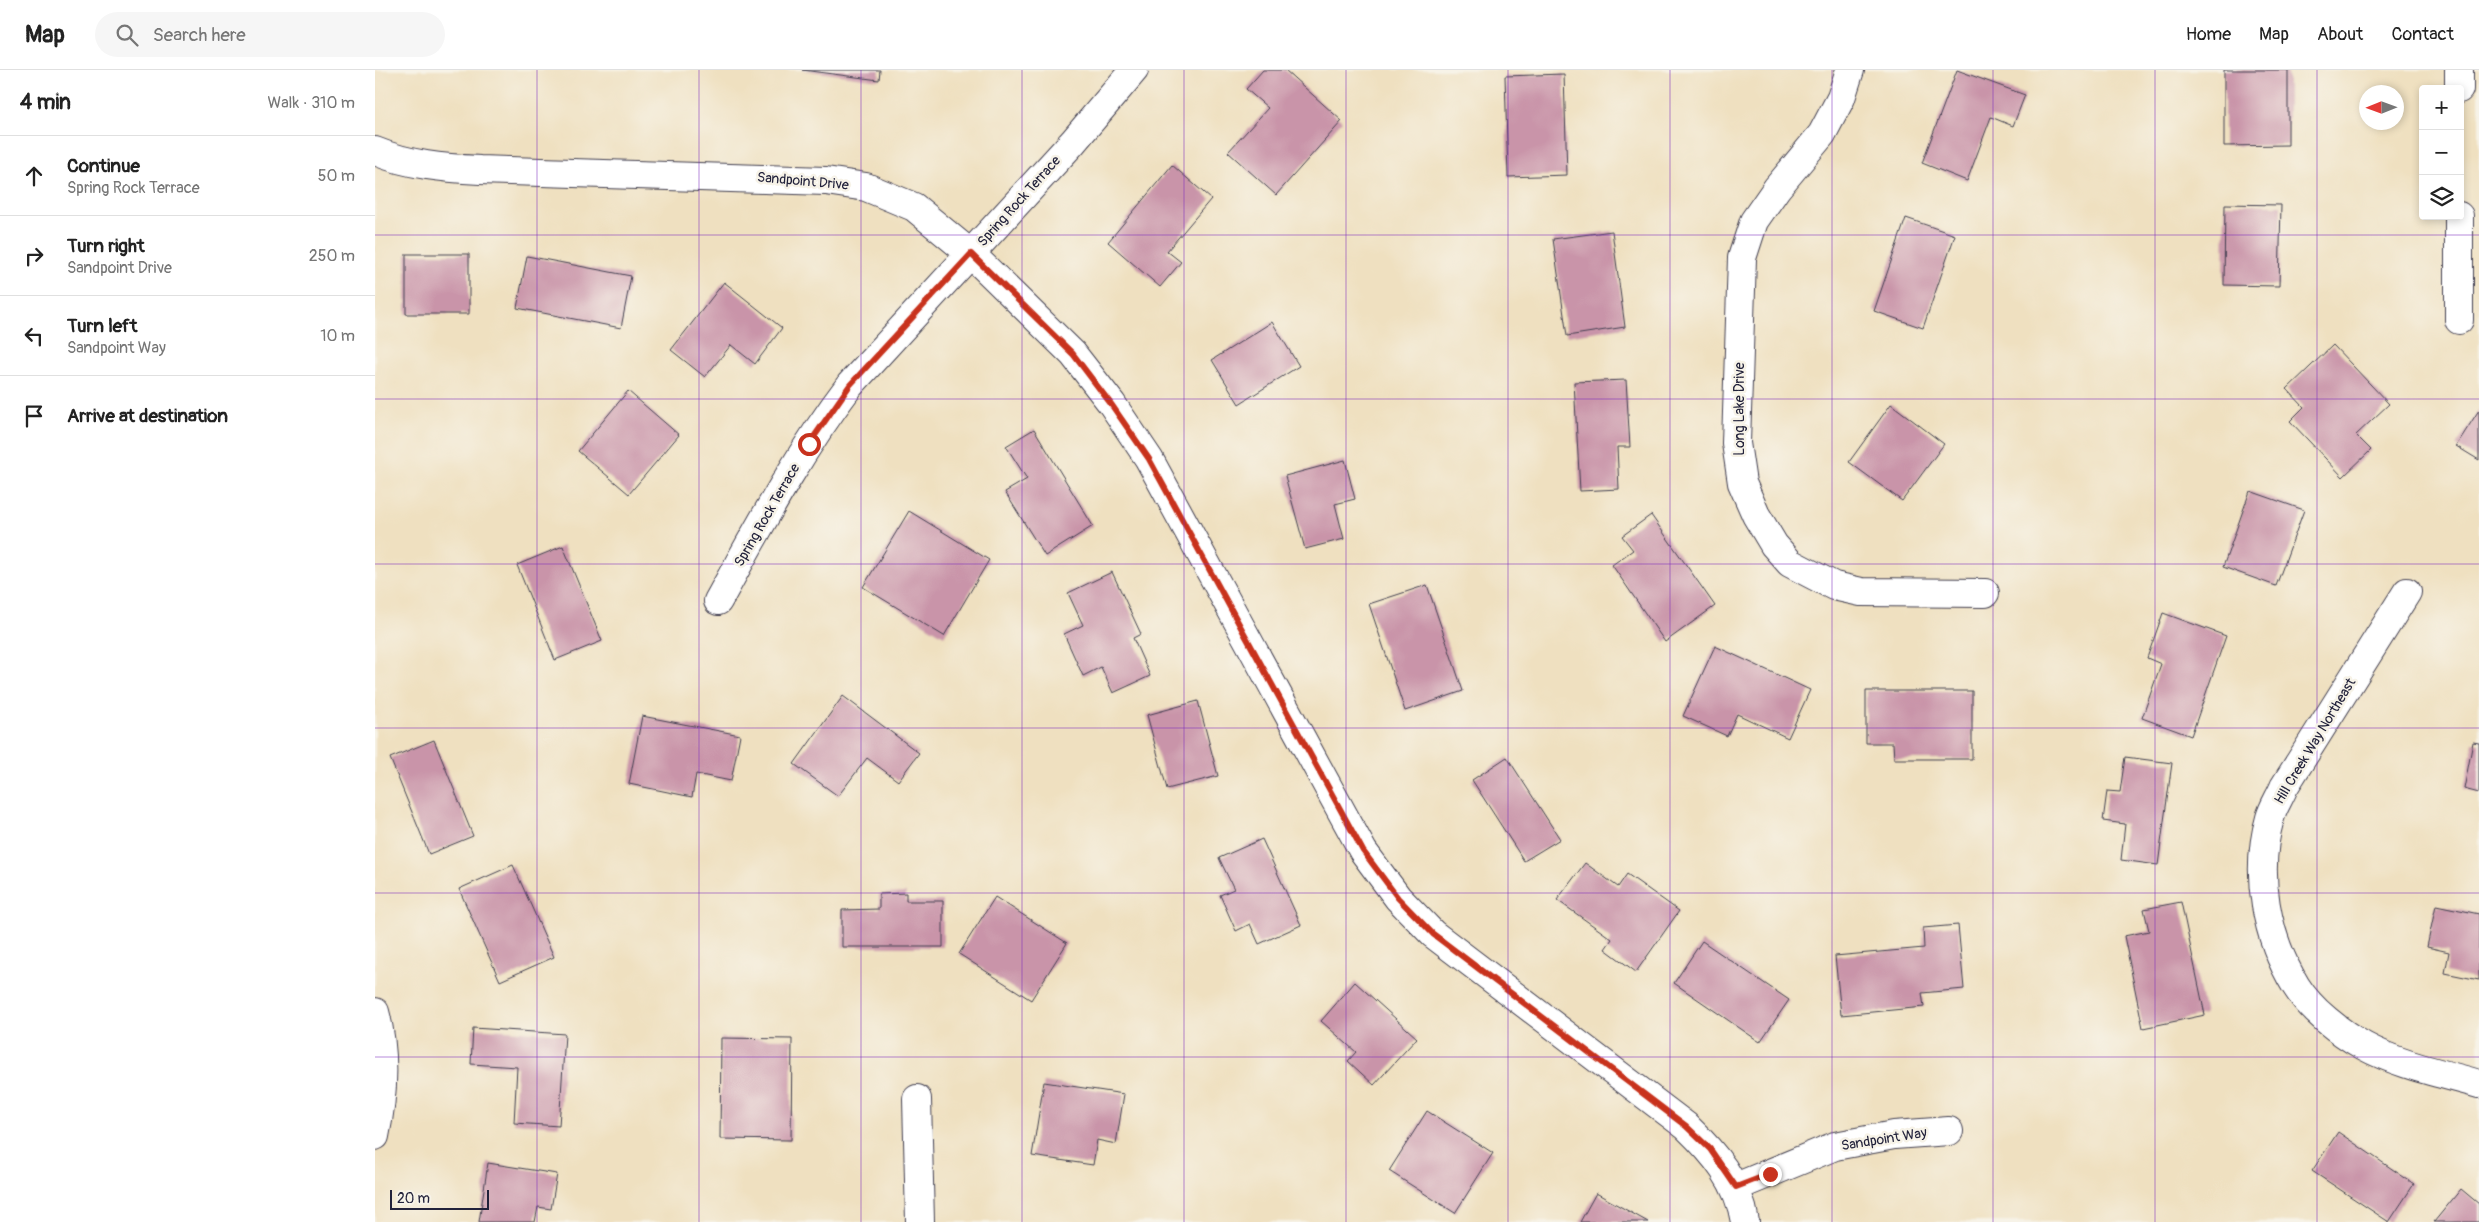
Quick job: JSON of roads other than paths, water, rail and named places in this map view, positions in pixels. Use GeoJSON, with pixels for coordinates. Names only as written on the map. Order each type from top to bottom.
{"type":"FeatureCollection","features":[{"type":"Feature","properties":{"kind":"street","name":"Spring Rock Terrace"},"geometry":{"type":"LineString","coordinates":[[718,601],[780,491],[829,412],[850,385],[1073,142],[1134,70]]}},
{"type":"Feature","properties":{"kind":"street","name":"Long Lake Drive"},"geometry":{"type":"LineString","coordinates":[[1849,70],[1841,98],[1822,134],[1777,188],[1754,221],[1742,258],[1736,443],[1742,483],[1755,515],[1773,545],[1790,563],[1834,586],[1861,592],[1985,594]]}},
{"type":"Feature","properties":{"kind":"street"},"geometry":{"type":"LineString","coordinates":[[2459,70],[2459,85]]}},
{"type":"Feature","properties":{"kind":"street","name":"Sandpoint Drive"},"geometry":{"type":"LineString","coordinates":[[375,151],[397,160],[435,167],[480,170],[826,180],[866,187],[914,207],[971,254],[1073,354],[1111,404],[1149,459],[1363,851],[1398,898],[1433,934],[1686,1126],[1710,1149],[1736,1187],[1745,1222]]}},
{"type":"Feature","properties":{"kind":"street"},"geometry":{"type":"LineString","coordinates":[[2459,220],[2459,320]]}},
{"type":"Feature","properties":{"kind":"street","name":"Hill Creek Way Northeast"},"geometry":{"type":"LineString","coordinates":[[2407,592],[2284,787],[2271,816],[2264,848],[2263,878],[2268,916],[2279,951],[2297,987],[2322,1016],[2364,1046],[2414,1066],[2479,1084]]}},
{"type":"Feature","properties":{"kind":"street"},"geometry":{"type":"LineString","coordinates":[[375,1012],[382,1052],[383,1082],[375,1136]]}},
{"type":"Feature","properties":{"kind":"street"},"geometry":{"type":"LineString","coordinates":[[917,1098],[920,1222]]}},
{"type":"Feature","properties":{"kind":"street","name":"Sandpoint Way"},"geometry":{"type":"LineString","coordinates":[[1736,1187],[1835,1146],[1894,1135],[1949,1131]]}}]}
